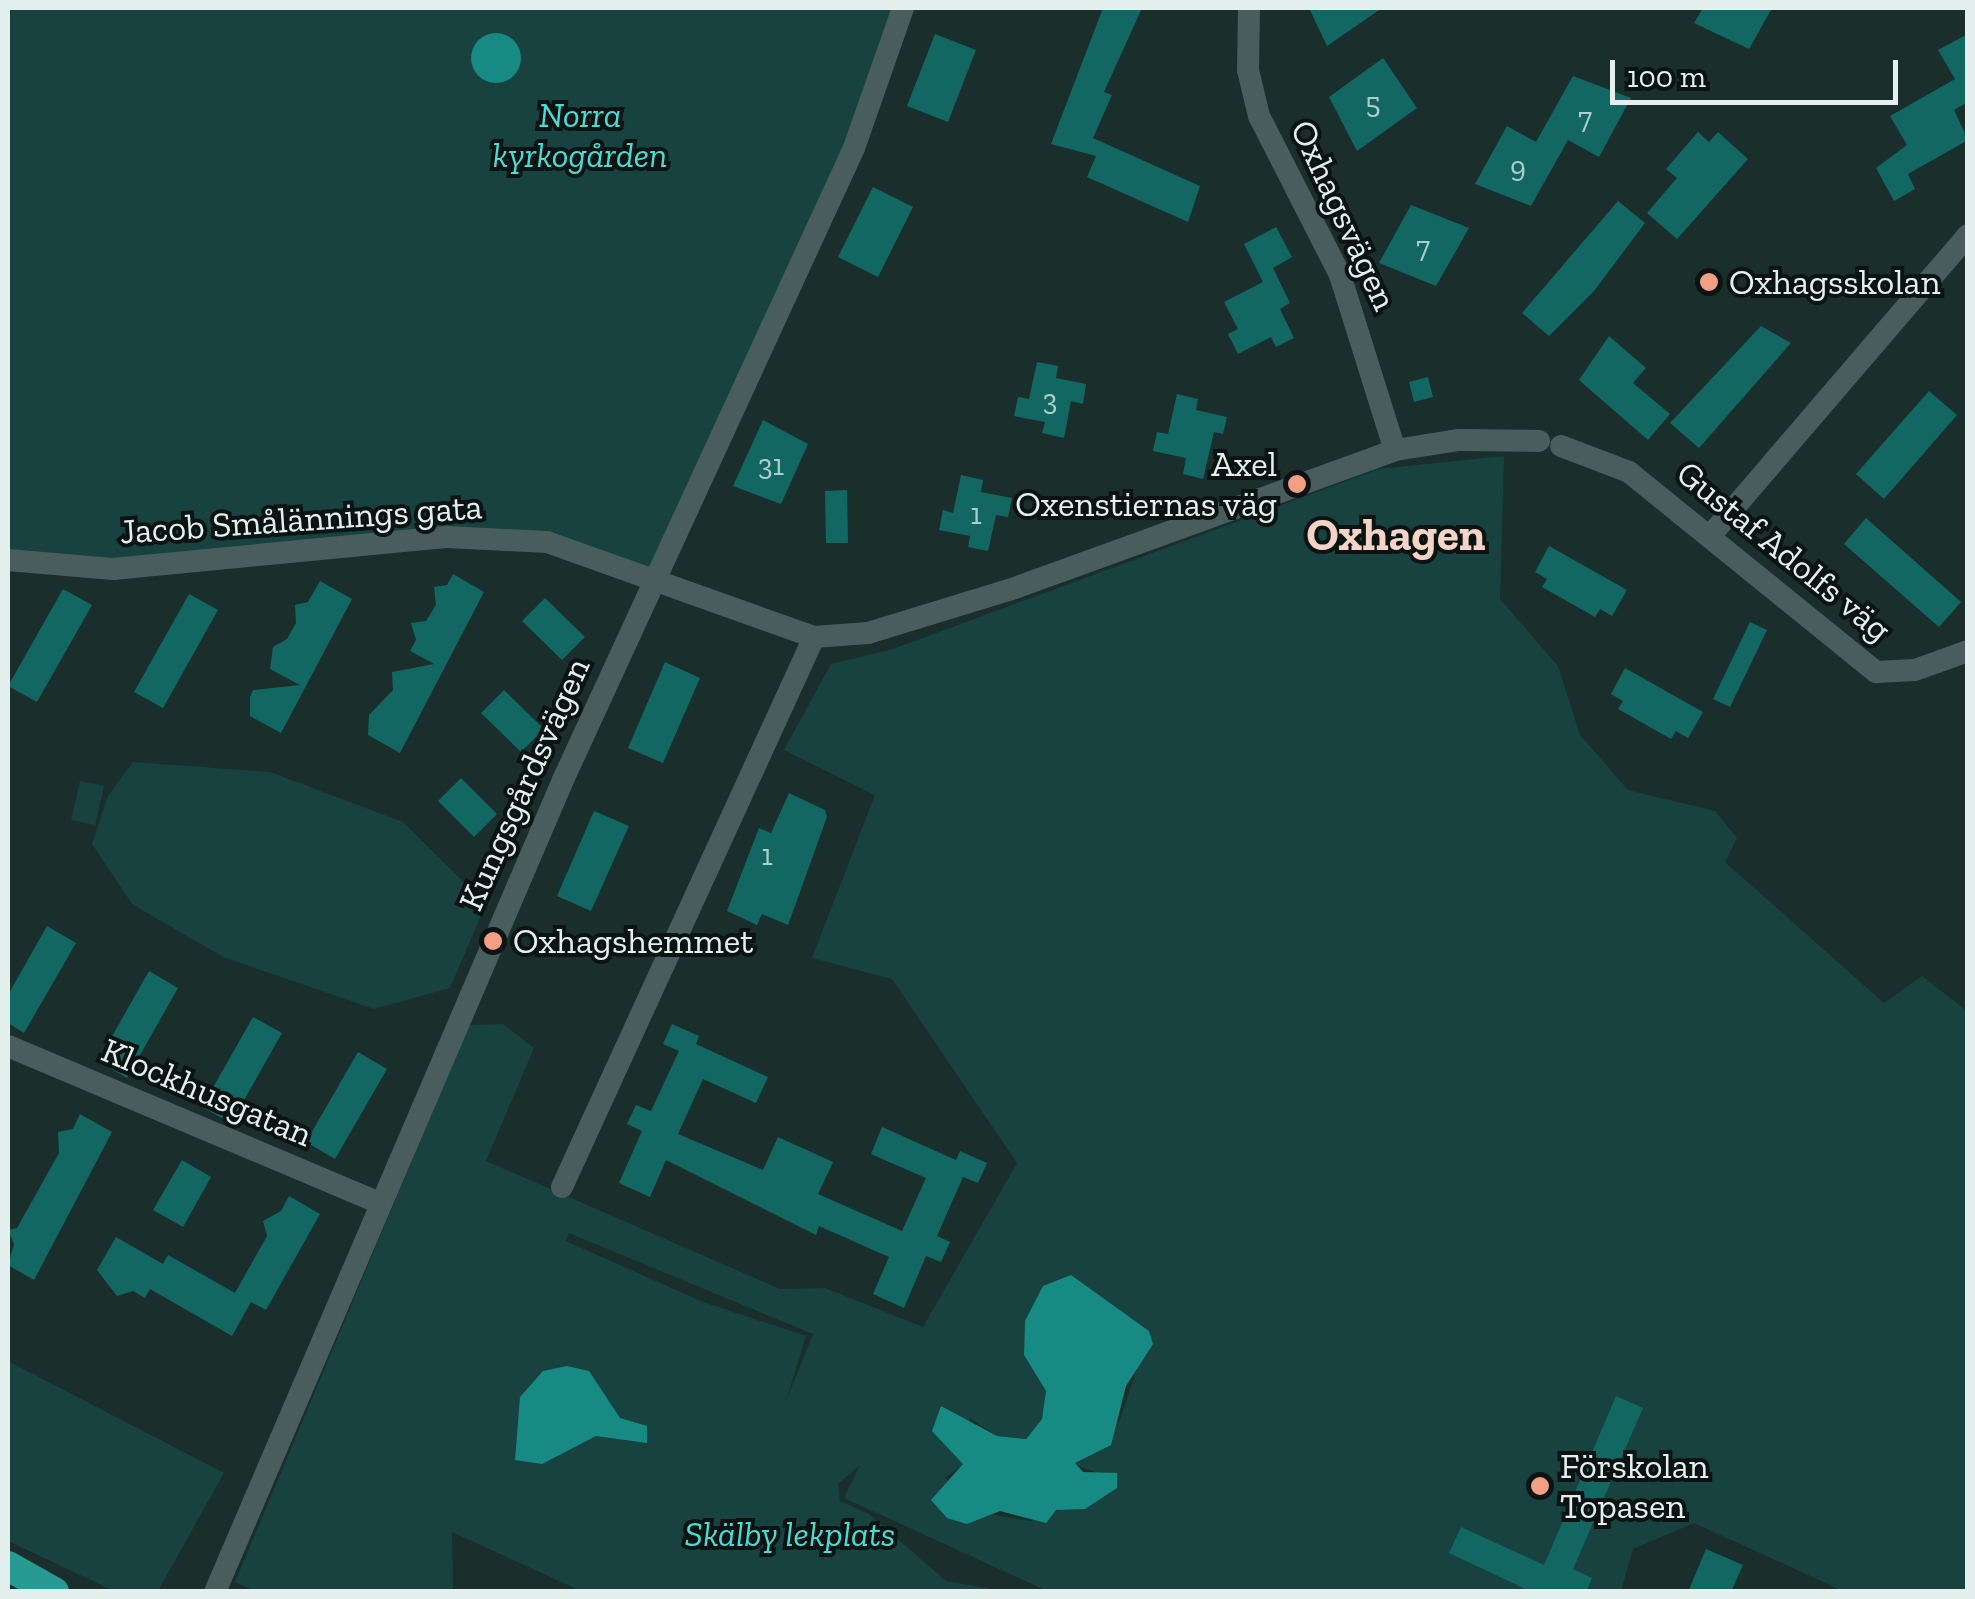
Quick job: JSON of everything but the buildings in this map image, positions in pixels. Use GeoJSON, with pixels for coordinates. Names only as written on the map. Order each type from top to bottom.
{"type":"FeatureCollection","features":[{"type":"Feature","properties":{"kind":"main road"},"geometry":{"type":"LineString","coordinates":[[8,1566],[54,1592]]}},
{"type":"Feature","properties":{"kind":"street","name":"Kungsgårdsvägen"},"geometry":{"type":"LineString","coordinates":[[222,1589],[379,1203],[655,579],[854,148],[903,8]]}},
{"type":"Feature","properties":{"kind":"street","name":"Oxhagsvägen"},"geometry":{"type":"LineString","coordinates":[[1250,8],[1248,70],[1258,116],[1340,275],[1395,450]]}},
{"type":"Feature","properties":{"kind":"street"},"geometry":{"type":"LineString","coordinates":[[1710,536],[1968,235]]}},
{"type":"Feature","properties":{"kind":"street","name":"Gustaf Adolfs väg"},"geometry":{"type":"LineString","coordinates":[[1395,450],[1459,440],[1550,443],[1630,472],[1876,672],[1915,670],[1968,651]]}},
{"type":"Feature","properties":{"kind":"street"},"geometry":{"type":"LineString","coordinates":[[655,579],[814,637],[868,632],[1010,590],[1395,450]]}},
{"type":"Feature","properties":{"kind":"street","name":"Jacob Smålännings gata"},"geometry":{"type":"LineString","coordinates":[[8,560],[114,570],[475,536],[546,542],[655,579]]}},
{"type":"Feature","properties":{"kind":"street"},"geometry":{"type":"LineString","coordinates":[[562,1186],[814,637]]}},
{"type":"Feature","properties":{"kind":"street","name":"Klockhusgatan"},"geometry":{"type":"LineString","coordinates":[[8,1046],[379,1203]]}},
{"type":"Feature","properties":{"kind":"green space","name":"Norra kyrkogården"},"geometry":{"type":"Polygon","coordinates":[[[8,8],[903,8],[655,579],[547,542],[113,569],[8,560],[8,8]]]}},
{"type":"Feature","properties":{"kind":"green space","name":"Skälby lekplats"},"geometry":{"type":"Polygon","coordinates":[[[1504,456],[1500,599],[1558,666],[1580,735],[1628,790],[1715,811],[1737,838],[1725,862],[1884,1003],[1922,976],[1967,1011],[1967,1591],[1843,1591],[1694,1523],[1633,1549],[1621,1591],[1047,1591],[844,1498],[860,1465],[838,1484],[840,1501],[869,1514],[946,1581],[1004,1591],[581,1591],[452,1532],[453,1591],[257,1592],[235,1582],[469,1025],[503,1024],[534,1048],[486,1161],[780,1289],[825,1288],[923,1327],[1017,1163],[892,979],[812,958],[875,795],[784,750],[831,664],[893,649],[1379,469],[1504,456]],[[569,1233],[566,1241],[703,1302],[806,1336],[786,1401],[813,1334],[569,1233]],[[1071,1275],[1025,1321],[1024,1355],[1046,1391],[1043,1419],[1025,1439],[997,1436],[970,1418],[963,1464],[945,1478],[984,1513],[1030,1521],[1073,1505],[1103,1475],[1074,1464],[1081,1455],[1097,1453],[1120,1420],[1149,1331],[1071,1275]]]}},
{"type":"Feature","properties":{"kind":"green space"},"geometry":{"type":"Polygon","coordinates":[[[133,762],[270,772],[403,822],[486,904],[450,988],[374,1009],[223,957],[132,904],[92,844],[108,796],[133,762]]]}},
{"type":"Feature","properties":{"kind":"green space"},"geometry":{"type":"Polygon","coordinates":[[[80,781],[104,786],[95,825],[71,820],[80,781]]]}},
{"type":"Feature","properties":{"kind":"green space"},"geometry":{"type":"Polygon","coordinates":[[[8,1361],[224,1473],[158,1591],[114,1591],[8,1541],[8,1361]]]}},
{"type":"Feature","properties":{"kind":"water"},"geometry":{"type":"Polygon","coordinates":[[[496,33],[513,41],[521,58],[513,75],[496,83],[479,75],[471,58],[479,41],[496,33]]]}},
{"type":"Feature","properties":{"kind":"water"},"geometry":{"type":"Polygon","coordinates":[[[1071,1275],[1149,1331],[1153,1344],[1126,1386],[1111,1445],[1075,1463],[1083,1472],[1117,1473],[1117,1488],[1085,1509],[1056,1510],[1046,1523],[1000,1511],[967,1524],[947,1518],[931,1500],[963,1464],[932,1431],[941,1406],[997,1436],[1026,1439],[1042,1419],[1046,1391],[1024,1355],[1025,1321],[1043,1286],[1071,1275]]]}},
{"type":"Feature","properties":{"kind":"water"},"geometry":{"type":"Polygon","coordinates":[[[567,1366],[589,1371],[620,1418],[647,1426],[647,1443],[596,1436],[542,1464],[515,1460],[520,1397],[543,1371],[567,1366]]]}},
{"type":"Feature","properties":{"kind":"place","name":"Oxhagsskolan"},"geometry":{"type":"Point","coordinates":[1709,282]}},
{"type":"Feature","properties":{"kind":"place","name":"Axel Oxenstiernas väg"},"geometry":{"type":"Point","coordinates":[1297,484]}},
{"type":"Feature","properties":{"kind":"place","name":"Oxhagshemmet"},"geometry":{"type":"Point","coordinates":[493,941]}},
{"type":"Feature","properties":{"kind":"place","name":"Förskolan Topasen"},"geometry":{"type":"Point","coordinates":[1540,1486]}},
{"type":"Feature","properties":{"kind":"district","name":"Oxhagen"},"geometry":{"type":"Point","coordinates":[1396,536]}}]}
